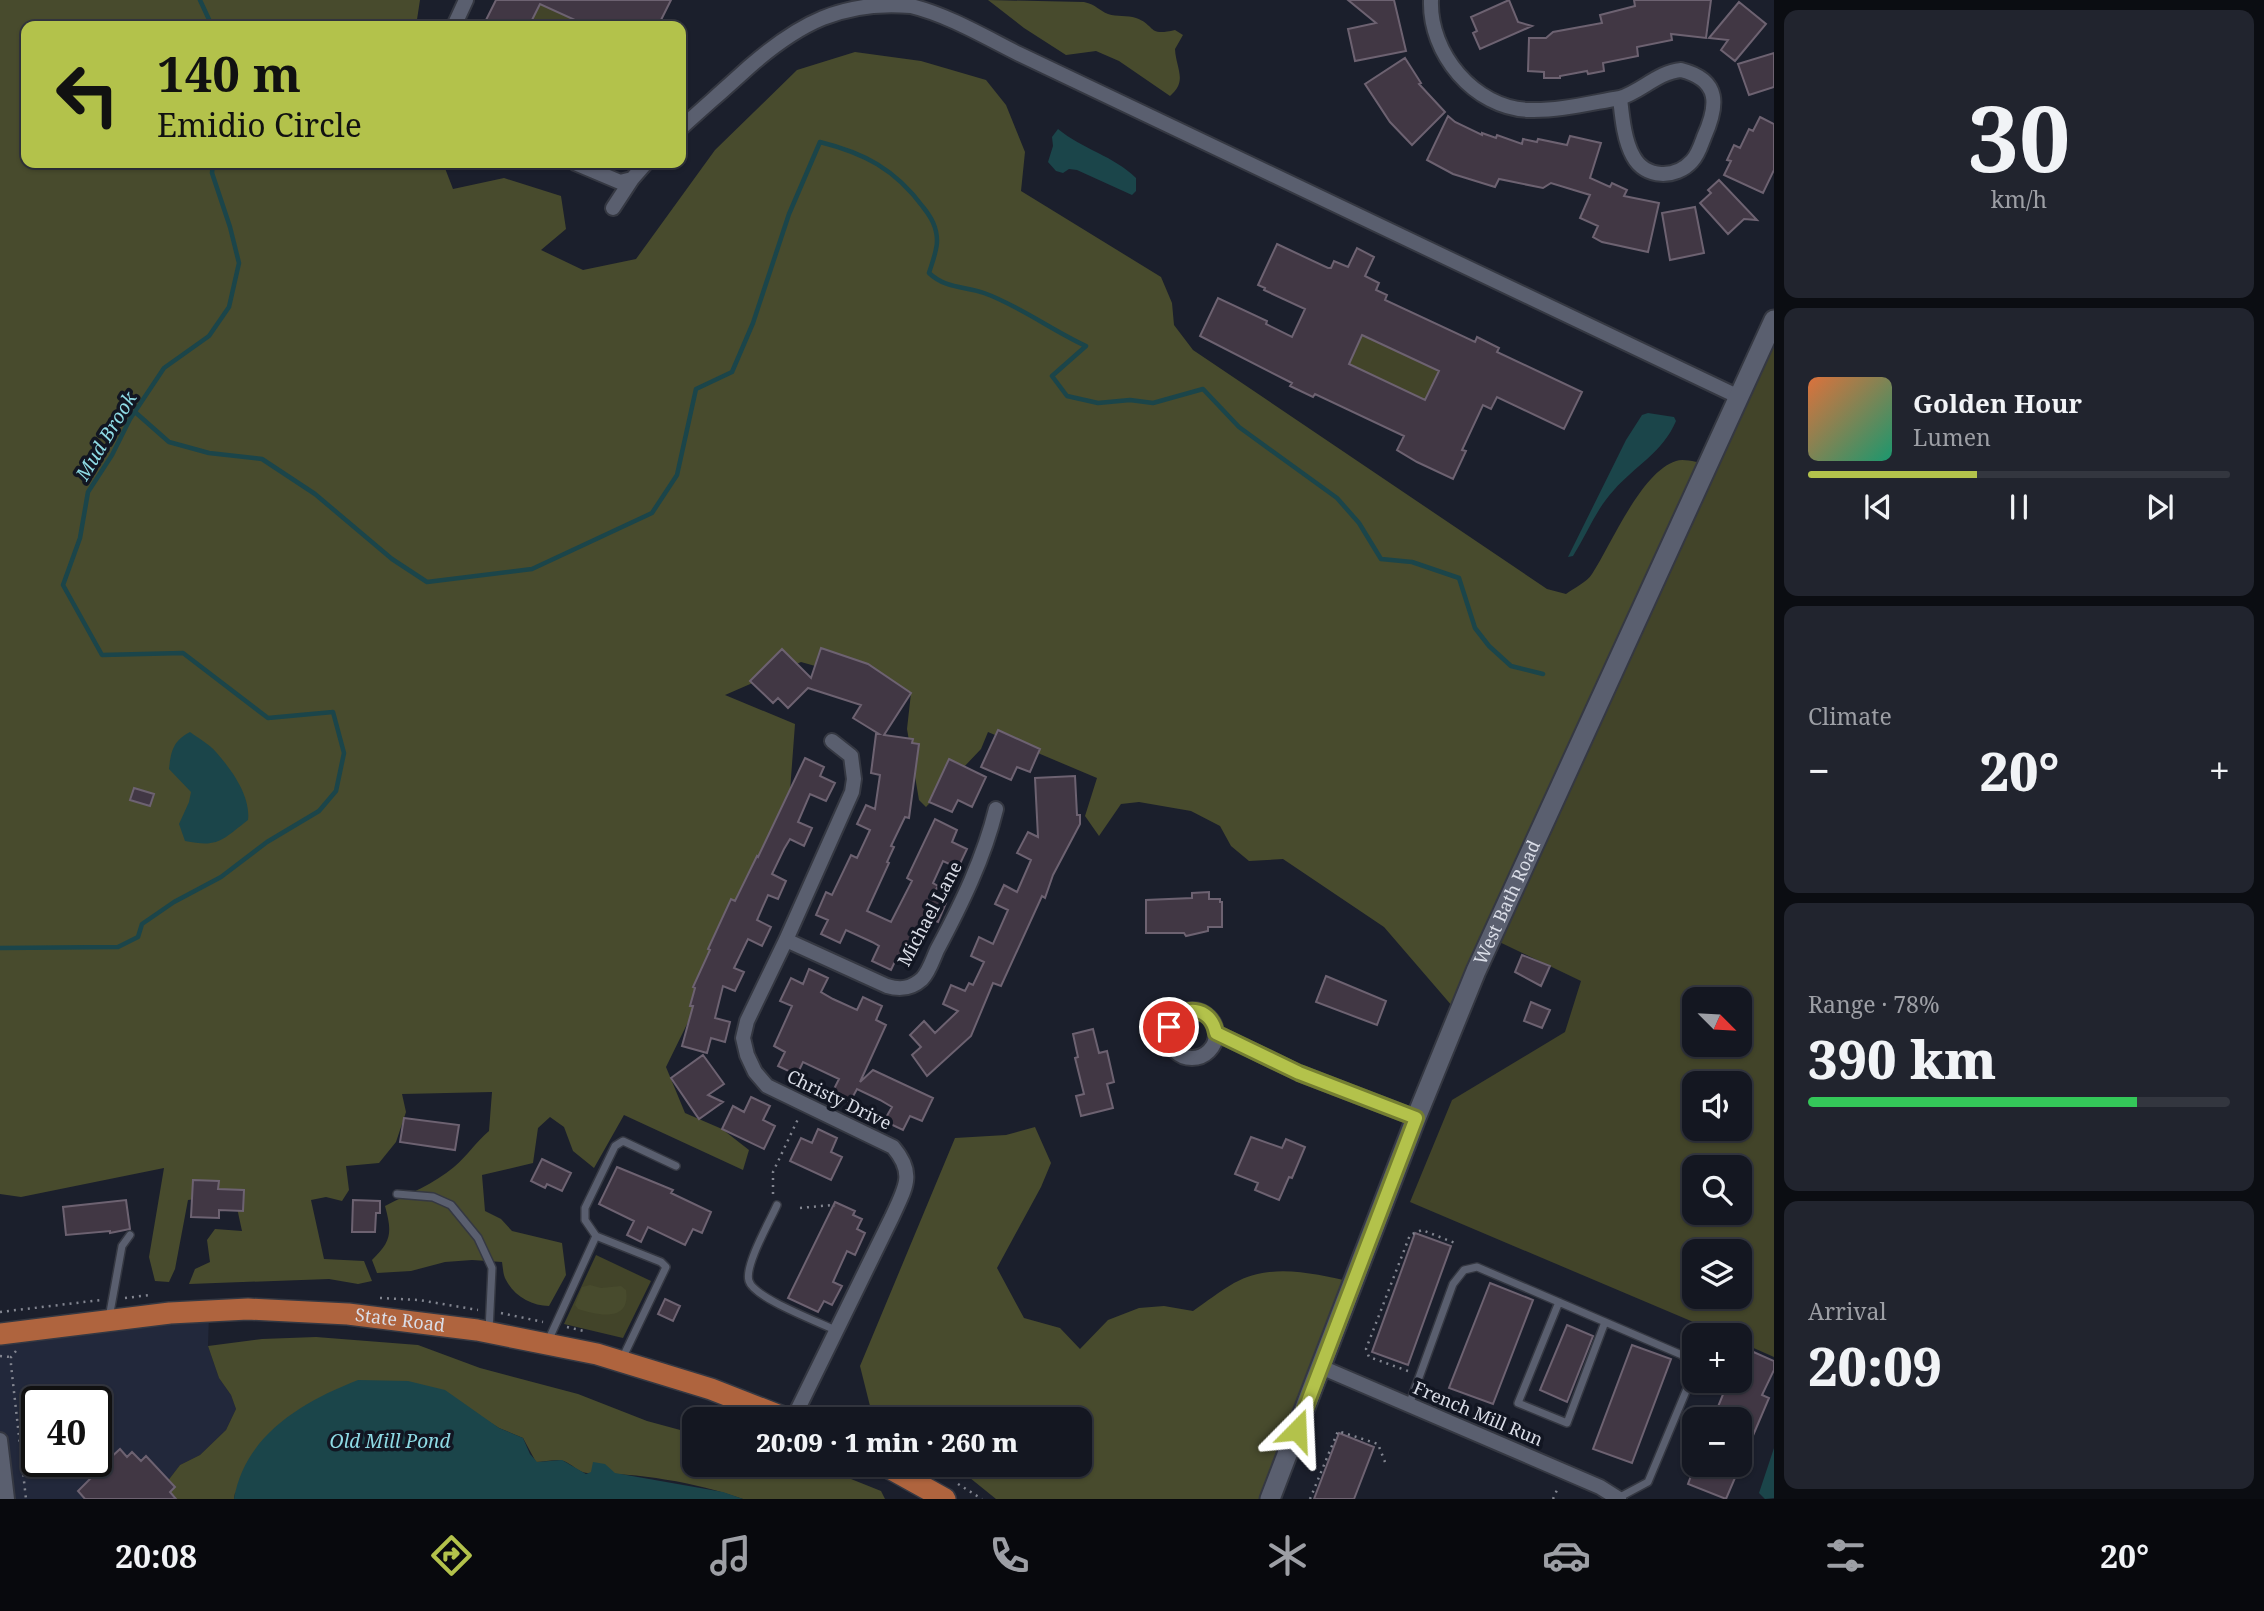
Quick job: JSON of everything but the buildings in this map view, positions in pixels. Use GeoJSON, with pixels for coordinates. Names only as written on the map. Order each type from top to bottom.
{"type":"FeatureCollection","features":[{"type":"Feature","properties":{"kind":"main road","name":"State Road"},"geometry":{"type":"LineString","coordinates":[[0,1334],[170,1313],[248,1309],[348,1314],[489,1332],[548,1343],[621,1361],[759,1407]]}},
{"type":"Feature","properties":{"kind":"main road"},"geometry":{"type":"LineString","coordinates":[[906,1477],[945,1499]]}},
{"type":"Feature","properties":{"kind":"street"},"geometry":{"type":"LineString","coordinates":[[456,21],[466,0]]}},
{"type":"Feature","properties":{"kind":"street"},"geometry":{"type":"LineString","coordinates":[[1431,0],[1434,30],[1445,56],[1468,84],[1495,102],[1527,110],[1544,110],[1619,98],[1634,93],[1668,71],[1681,70],[1700,78],[1709,86],[1715,106],[1713,118],[1694,159],[1676,173],[1644,169],[1633,157],[1619,98]]}},
{"type":"Feature","properties":{"kind":"street"},"geometry":{"type":"LineString","coordinates":[[686,124],[791,31],[820,14],[877,1],[913,7],[941,17],[1739,397]]}},
{"type":"Feature","properties":{"kind":"street"},"geometry":{"type":"LineString","coordinates":[[587,168],[620,182],[632,179]]}},
{"type":"Feature","properties":{"kind":"street"},"geometry":{"type":"LineString","coordinates":[[613,208],[642,168]]}},
{"type":"Feature","properties":{"kind":"street","name":"West Bath Road"},"geometry":{"type":"LineString","coordinates":[[1270,1499],[1416,1118],[1476,971],[1774,320]]}},
{"type":"Feature","properties":{"kind":"street","name":"Christy Drive"},"geometry":{"type":"LineString","coordinates":[[797,1407],[892,1217],[908,1172],[904,1159],[893,1147],[767,1086],[755,1072],[743,1038],[747,1021],[852,792],[854,779],[851,756],[832,741]]}},
{"type":"Feature","properties":{"kind":"street","name":"Michael Lane"},"geometry":{"type":"LineString","coordinates":[[786,940],[887,986],[900,990],[911,986],[922,978],[948,929],[988,842],[996,809]]}},
{"type":"Feature","properties":{"kind":"street"},"geometry":{"type":"LineString","coordinates":[[1216,1033],[1299,1073],[1416,1118]]}},
{"type":"Feature","properties":{"kind":"street","name":"French Mill Run"},"geometry":{"type":"LineString","coordinates":[[1321,1367],[1600,1487],[1619,1499]]}},
{"type":"Feature","properties":{"kind":"street"},"geometry":{"type":"LineString","coordinates":[[0,1440],[5,1497]]}},
{"type":"Feature","properties":{"kind":"lane"},"geometry":{"type":"LineString","coordinates":[[621,1361],[666,1267],[660,1262],[596,1236],[585,1220],[585,1208],[615,1146],[623,1140],[676,1166]]}},
{"type":"Feature","properties":{"kind":"lane"},"geometry":{"type":"LineString","coordinates":[[397,1194],[433,1197],[451,1205],[478,1238],[492,1268],[489,1332]]}},
{"type":"Feature","properties":{"kind":"lane"},"geometry":{"type":"LineString","coordinates":[[777,1205],[749,1267],[748,1280],[754,1289],[766,1297],[837,1331]]}},
{"type":"Feature","properties":{"kind":"lane"},"geometry":{"type":"LineString","coordinates":[[108,1322],[122,1246],[130,1235]]}},
{"type":"Feature","properties":{"kind":"lane"},"geometry":{"type":"LineString","coordinates":[[548,1343],[596,1236]]}},
{"type":"Feature","properties":{"kind":"lane"},"geometry":{"type":"LineString","coordinates":[[1409,1405],[1453,1284],[1464,1270],[1477,1267],[1682,1355]]}},
{"type":"Feature","properties":{"kind":"lane"},"geometry":{"type":"LineString","coordinates":[[1559,1302],[1518,1403],[1567,1423],[1605,1322]]}},
{"type":"Feature","properties":{"kind":"lane"},"geometry":{"type":"LineString","coordinates":[[1619,1499],[1648,1482],[1685,1393]]}},
{"type":"Feature","properties":{"kind":"path"},"geometry":{"type":"LineString","coordinates":[[773,1194],[773,1171],[800,1114]]}},
{"type":"Feature","properties":{"kind":"path"},"geometry":{"type":"LineString","coordinates":[[800,1208],[835,1206]]}},
{"type":"Feature","properties":{"kind":"path"},"geometry":{"type":"LineString","coordinates":[[1419,1376],[1369,1357],[1366,1349],[1409,1235],[1422,1230],[1455,1243]]}},
{"type":"Feature","properties":{"kind":"path"},"geometry":{"type":"LineString","coordinates":[[11,1357],[19,1349]]}},
{"type":"Feature","properties":{"kind":"path"},"geometry":{"type":"LineString","coordinates":[[0,1356],[11,1357]]}},
{"type":"Feature","properties":{"kind":"path"},"geometry":{"type":"LineString","coordinates":[[11,1357],[26,1499]]}},
{"type":"Feature","properties":{"kind":"path"},"geometry":{"type":"LineString","coordinates":[[1310,1499],[1338,1431],[1378,1444],[1385,1462]]}},
{"type":"Feature","properties":{"kind":"path"},"geometry":{"type":"LineString","coordinates":[[1553,1499],[1556,1490]]}},
{"type":"Feature","properties":{"kind":"shaded area"},"geometry":{"type":"Polygon","coordinates":[[[0,0],[420,0],[417,21],[21,21],[21,168],[445,168],[453,189],[504,178],[561,196],[566,229],[541,250],[583,270],[636,259],[715,150],[797,70],[855,52],[921,61],[986,80],[1006,105],[1025,152],[1021,191],[1161,277],[1172,303],[1174,325],[1193,350],[1547,589],[1566,594],[1590,577],[1639,494],[1663,468],[1679,460],[1708,464],[1459,1014],[1384,927],[1283,859],[1249,861],[1231,846],[1220,826],[1191,811],[1139,802],[1121,804],[1099,836],[1085,816],[1097,778],[988,732],[981,749],[926,807],[919,800],[907,729],[911,693],[801,662],[725,695],[795,724],[788,818],[666,1067],[685,1113],[722,1129],[749,1150],[743,1170],[624,1115],[594,1168],[573,1151],[564,1127],[550,1117],[538,1128],[533,1163],[482,1175],[485,1211],[501,1219],[512,1231],[562,1243],[566,1275],[549,1306],[530,1302],[514,1291],[505,1278],[502,1262],[445,1262],[411,1271],[377,1273],[372,1260],[389,1236],[385,1206],[429,1184],[459,1163],[489,1131],[492,1092],[402,1094],[406,1112],[396,1142],[379,1163],[346,1166],[349,1190],[342,1201],[326,1197],[311,1200],[324,1259],[364,1261],[372,1281],[358,1284],[329,1279],[189,1284],[195,1269],[210,1262],[207,1240],[215,1229],[242,1231],[234,1194],[188,1200],[175,1269],[169,1282],[155,1281],[149,1257],[164,1168],[21,1197],[0,1194],[0,0]]]}},
{"type":"Feature","properties":{"kind":"shaded area"},"geometry":{"type":"Polygon","coordinates":[[[988,0],[1084,2],[1108,14],[1136,18],[1156,31],[1175,30],[1183,35],[1175,49],[1180,74],[1179,85],[1170,96],[1119,61],[1096,51],[1066,55],[1024,28],[988,0]]]}},
{"type":"Feature","properties":{"kind":"shaded area"},"geometry":{"type":"Polygon","coordinates":[[[540,4],[572,19],[571,21],[532,21],[540,4]]]}},
{"type":"Feature","properties":{"kind":"shaded area"},"geometry":{"type":"Polygon","coordinates":[[[1774,318],[1774,1357],[1752,1347],[1752,1323],[1696,1323],[1410,1202],[1452,1100],[1565,1032],[1581,981],[1491,938],[1774,318]]]}},
{"type":"Feature","properties":{"kind":"shaded area"},"geometry":{"type":"Polygon","coordinates":[[[1351,330],[1439,371],[1437,406],[1348,364],[1351,330]]]}},
{"type":"Feature","properties":{"kind":"shaded area"},"geometry":{"type":"Polygon","coordinates":[[[1035,1127],[1051,1163],[997,1268],[1024,1318],[1060,1328],[1080,1349],[1108,1320],[1139,1308],[1164,1306],[1193,1311],[1234,1283],[1263,1273],[1293,1272],[1353,1282],[1270,1499],[996,1499],[969,1477],[1092,1477],[1092,1407],[870,1407],[860,1366],[955,1138],[1006,1135],[1035,1127]]]}},
{"type":"Feature","properties":{"kind":"shaded area"},"geometry":{"type":"Polygon","coordinates":[[[596,1255],[651,1281],[623,1338],[564,1324],[596,1255]]]}},
{"type":"Feature","properties":{"kind":"shaded area"},"geometry":{"type":"Polygon","coordinates":[[[590,1285],[601,1288],[621,1286],[626,1290],[624,1307],[619,1312],[604,1315],[578,1309],[575,1305],[582,1287],[590,1285]]]}},
{"type":"Feature","properties":{"kind":"shaded area"},"geometry":{"type":"Polygon","coordinates":[[[209,1314],[208,1346],[219,1378],[231,1395],[236,1409],[226,1430],[200,1455],[180,1465],[154,1499],[0,1499],[0,1345],[209,1314]]]}},
{"type":"Feature","properties":{"kind":"shaded area"},"geometry":{"type":"Polygon","coordinates":[[[316,1337],[418,1345],[480,1368],[578,1394],[647,1421],[682,1430],[682,1477],[846,1477],[881,1491],[885,1499],[743,1499],[666,1480],[584,1473],[564,1461],[536,1462],[523,1438],[483,1418],[235,1493],[234,1499],[154,1499],[180,1465],[200,1455],[226,1430],[236,1409],[231,1395],[219,1378],[208,1346],[262,1339],[316,1337]]]}},
{"type":"Feature","properties":{"kind":"water"},"geometry":{"type":"Polygon","coordinates":[[[1058,129],[1127,170],[1136,178],[1136,191],[1132,195],[1077,170],[1069,169],[1063,173],[1056,171],[1048,162],[1053,146],[1052,137],[1058,129]]]}},
{"type":"Feature","properties":{"kind":"water"},"geometry":{"type":"Polygon","coordinates":[[[1648,413],[1674,417],[1676,421],[1656,450],[1608,497],[1573,556],[1568,557],[1626,440],[1642,415],[1648,413]]]}},
{"type":"Feature","properties":{"kind":"water"},"geometry":{"type":"Polygon","coordinates":[[[190,732],[210,746],[234,775],[243,792],[248,811],[248,820],[226,837],[213,843],[185,841],[179,824],[191,792],[169,769],[174,747],[190,732]]]}},
{"type":"Feature","properties":{"kind":"water","name":"Old Mill Pond"},"geometry":{"type":"Polygon","coordinates":[[[358,1380],[408,1381],[445,1390],[499,1428],[523,1438],[537,1462],[562,1460],[586,1474],[591,1472],[593,1462],[605,1464],[615,1473],[723,1492],[743,1499],[234,1499],[240,1476],[263,1439],[297,1410],[358,1380]]]}},
{"type":"Feature","properties":{"kind":"water"},"geometry":{"type":"Polygon","coordinates":[[[1774,1448],[1774,1498],[1765,1499],[1759,1493],[1774,1448]]]}},
{"type":"Feature","properties":{"kind":"waterway","name":"Mud Brook"},"geometry":{"type":"LineString","coordinates":[[200,0],[210,21]]}},
{"type":"Feature","properties":{"kind":"waterway"},"geometry":{"type":"LineString","coordinates":[[135,412],[169,442],[209,453],[262,459],[315,494],[392,559],[427,582],[532,569],[652,513],[677,475],[696,389],[732,372],[753,323],[789,214],[820,142],[851,151],[878,164],[912,194],[929,215],[936,231],[936,249],[929,273],[935,278],[949,285],[997,298],[1086,346],[1052,376],[1067,396],[1098,403],[1130,400],[1153,403],[1203,389],[1239,427],[1337,498],[1359,523],[1381,559],[1412,562],[1459,578],[1475,628],[1489,646],[1511,666],[1543,674]]}},
{"type":"Feature","properties":{"kind":"waterway","name":"Mud Brook"},"geometry":{"type":"LineString","coordinates":[[0,948],[118,947],[138,937],[142,924],[174,902],[221,877],[267,842],[319,811],[336,791],[344,753],[333,712],[268,718],[183,653],[102,655],[63,585],[80,538],[88,492],[112,455],[130,419],[164,368],[209,336],[229,307],[239,263],[212,168]]}},
{"type":"Feature","properties":{"kind":"route"},"geometry":{"type":"LineString","coordinates":[[1169,1027],[1177,1015],[1191,1010],[1199,1011],[1211,1019],[1216,1033],[1276,1063],[1416,1118],[1297,1430]]}}]}
